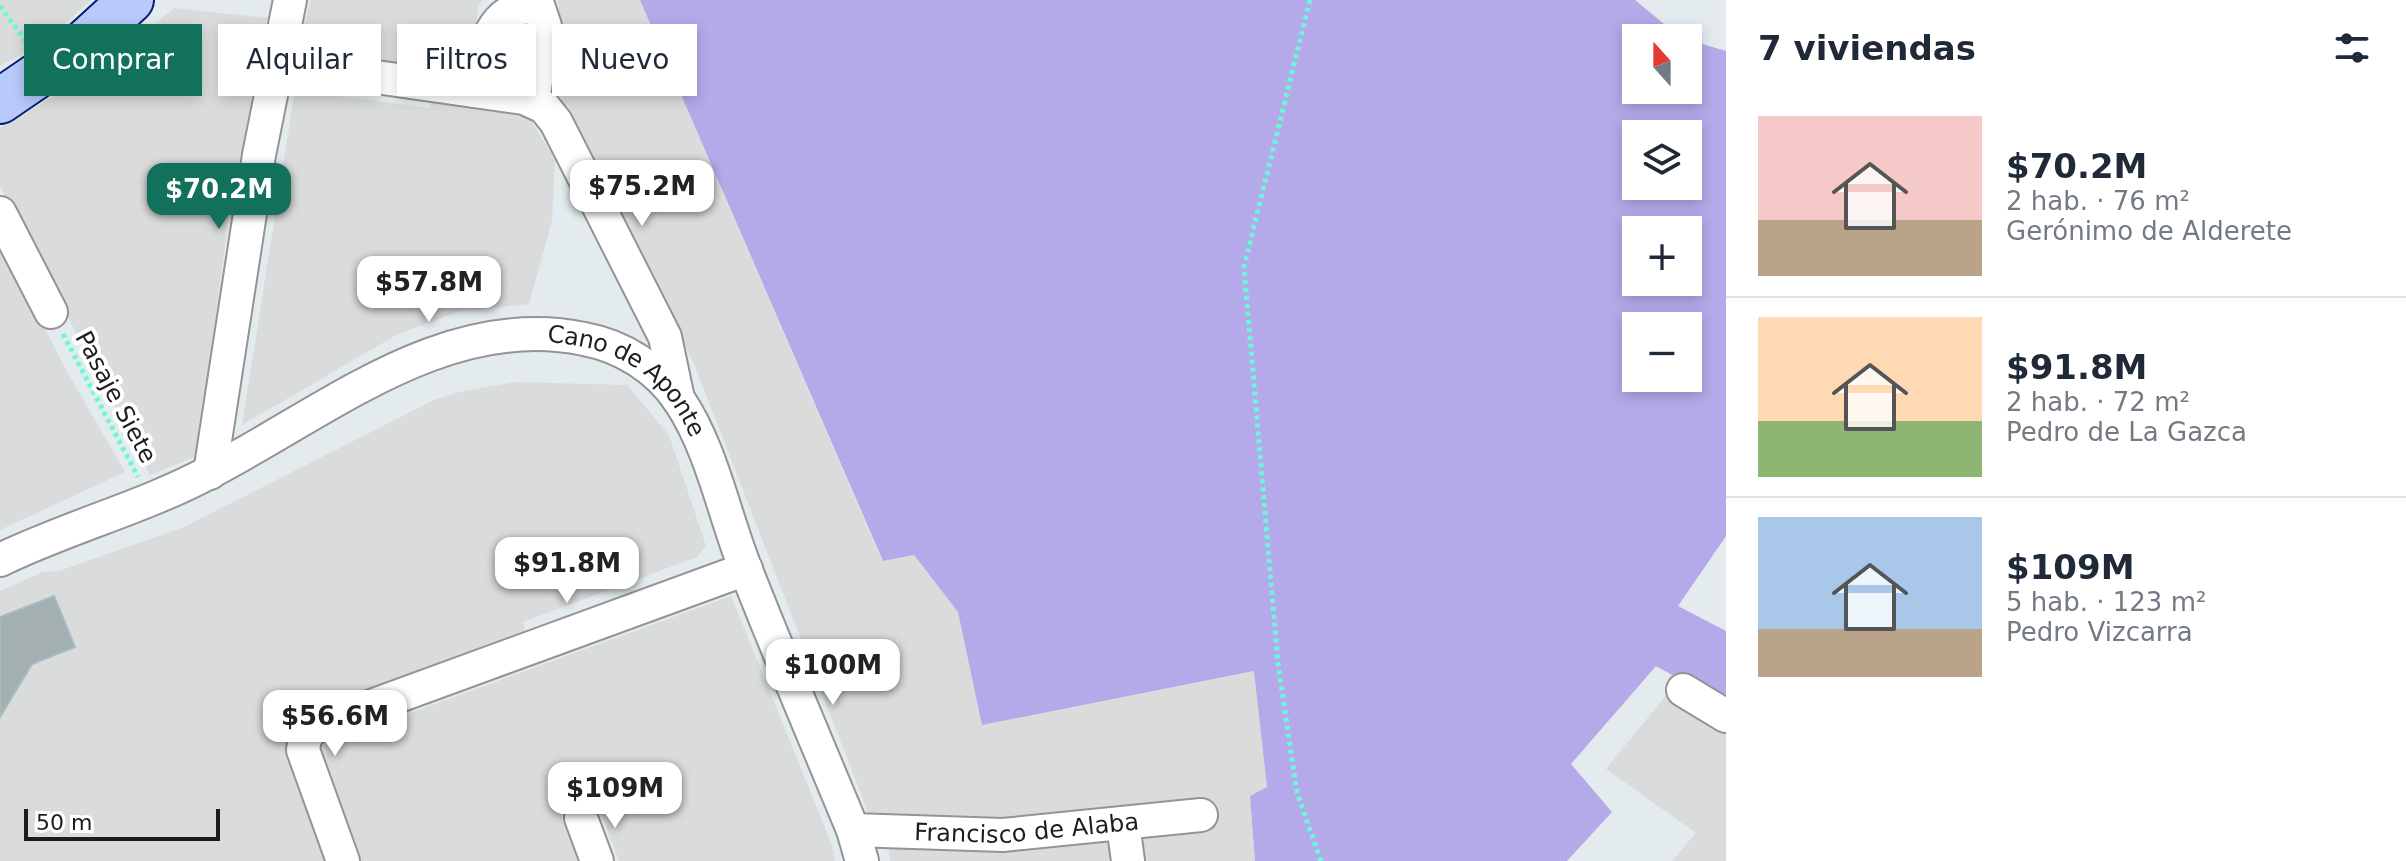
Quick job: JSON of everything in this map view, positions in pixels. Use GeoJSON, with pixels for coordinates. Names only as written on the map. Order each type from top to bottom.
{"type":"FeatureCollection","features":[{"type":"Feature","properties":{"kind":"street"},"geometry":{"type":"LineString","coordinates":[[105,24],[131,0]]}},
{"type":"Feature","properties":{"kind":"street"},"geometry":{"type":"LineString","coordinates":[[285,24],[290,0]]}},
{"type":"Feature","properties":{"kind":"street"},"geometry":{"type":"LineString","coordinates":[[489,24],[492,12],[504,2],[526,1],[539,8],[545,26],[536,82]]}},
{"type":"Feature","properties":{"kind":"street"},"geometry":{"type":"LineString","coordinates":[[0,101],[24,85]]}},
{"type":"Feature","properties":{"kind":"street"},"geometry":{"type":"LineString","coordinates":[[210,473],[272,96]]}},
{"type":"Feature","properties":{"kind":"street"},"geometry":{"type":"LineString","coordinates":[[507,96],[533,100],[556,122],[656,317],[672,357],[678,399]]}},
{"type":"Feature","properties":{"kind":"street"},"geometry":{"type":"LineString","coordinates":[[533,100],[534,96]]}},
{"type":"Feature","properties":{"kind":"street"},"geometry":{"type":"LineString","coordinates":[[0,213],[51,312]]}},
{"type":"Feature","properties":{"kind":"street","name":"Cano de Aponte"},"geometry":{"type":"LineString","coordinates":[[0,560],[210,473],[403,366],[453,346],[510,334],[572,336],[618,349],[654,372],[678,399],[697,435],[746,569],[853,830],[862,861]]}},
{"type":"Feature","properties":{"kind":"street"},"geometry":{"type":"LineString","coordinates":[[343,861],[303,750],[305,737],[314,727],[746,569]]}},
{"type":"Feature","properties":{"kind":"street"},"geometry":{"type":"LineString","coordinates":[[1683,690],[1726,716]]}},
{"type":"Feature","properties":{"kind":"street","name":"Francisco de Alaba"},"geometry":{"type":"LineString","coordinates":[[853,830],[973,836],[1201,815]]}},
{"type":"Feature","properties":{"kind":"street"},"geometry":{"type":"LineString","coordinates":[[581,818],[597,861]]}},
{"type":"Feature","properties":{"kind":"street"},"geometry":{"type":"LineString","coordinates":[[1123,824],[1128,861]]}},
{"type":"Feature","properties":{"kind":"path"},"geometry":{"type":"LineString","coordinates":[[1310,0],[1244,267],[1278,664],[1297,793],[1321,861]]}},
{"type":"Feature","properties":{"kind":"path"},"geometry":{"type":"LineString","coordinates":[[0,6],[24,39]]}},
{"type":"Feature","properties":{"kind":"path","name":"Pasaje Siete"},"geometry":{"type":"LineString","coordinates":[[51,312],[150,499]]}},
{"type":"Feature","properties":{"kind":"shaded area"},"geometry":{"type":"Polygon","coordinates":[[[0,0],[91,0],[65,24],[24,24],[24,53],[0,66],[0,0]]]}},
{"type":"Feature","properties":{"kind":"shaded area"},"geometry":{"type":"Polygon","coordinates":[[[311,0],[483,0],[479,4],[476,24],[397,24],[397,70],[381,67],[381,24],[304,24],[311,0]]]}},
{"type":"Feature","properties":{"kind":"shaded area"},"geometry":{"type":"Polygon","coordinates":[[[557,0],[640,0],[650,24],[556,24],[557,0]]]}},
{"type":"Feature","properties":{"kind":"shaded area"},"geometry":{"type":"Polygon","coordinates":[[[640,0],[1635,0],[1664,24],[1622,24],[1622,104],[1702,104],[1702,44],[1726,51],[1726,536],[1678,606],[1726,631],[1726,705],[1656,666],[1571,764],[1612,812],[1567,861],[1255,861],[1250,796],[1267,787],[1254,671],[982,725],[958,612],[914,555],[883,561],[682,96],[697,96],[697,24],[650,24],[640,0]]]}},
{"type":"Feature","properties":{"kind":"shaded area"},"geometry":{"type":"Polygon","coordinates":[[[174,8],[267,18],[266,24],[218,24],[218,96],[252,96],[229,217],[197,456],[150,475],[0,186],[0,128],[54,96],[202,96],[202,24],[155,24],[174,8]]]}},
{"type":"Feature","properties":{"kind":"shaded area"},"geometry":{"type":"Polygon","coordinates":[[[552,55],[552,91],[548,83],[552,55]]]}},
{"type":"Feature","properties":{"kind":"shaded area"},"geometry":{"type":"Polygon","coordinates":[[[294,96],[340,96],[429,108],[431,101],[527,114],[555,160],[552,221],[529,304],[460,311],[398,334],[242,425],[294,96]]]}},
{"type":"Feature","properties":{"kind":"shaded area"},"geometry":{"type":"Polygon","coordinates":[[[555,96],[681,96],[882,561],[914,555],[958,612],[982,724],[1255,671],[1267,788],[1250,796],[1255,861],[890,861],[889,849],[868,812],[694,364],[568,105],[561,108],[555,96]]]}},
{"type":"Feature","properties":{"kind":"shaded area"},"geometry":{"type":"Polygon","coordinates":[[[0,241],[65,368],[125,472],[0,530],[0,241]]]}},
{"type":"Feature","properties":{"kind":"shaded area"},"geometry":{"type":"Polygon","coordinates":[[[514,382],[627,385],[669,435],[706,546],[697,557],[523,622],[527,636],[304,715],[288,738],[330,861],[0,861],[0,591],[43,572],[59,571],[184,527],[434,400],[514,382]]]}},
{"type":"Feature","properties":{"kind":"shaded area"},"geometry":{"type":"Polygon","coordinates":[[[731,596],[832,845],[835,861],[619,861],[595,798],[560,813],[578,861],[358,861],[317,747],[731,596]]]}},
{"type":"Feature","properties":{"kind":"shaded area"},"geometry":{"type":"Polygon","coordinates":[[[1667,694],[1726,734],[1726,861],[1672,861],[1696,833],[1606,769],[1667,694]]]}},
{"type":"Feature","properties":{"kind":"building"},"geometry":{"type":"Polygon","coordinates":[[[54,596],[75,647],[32,664],[0,717],[0,617],[54,596]]]}}]}
